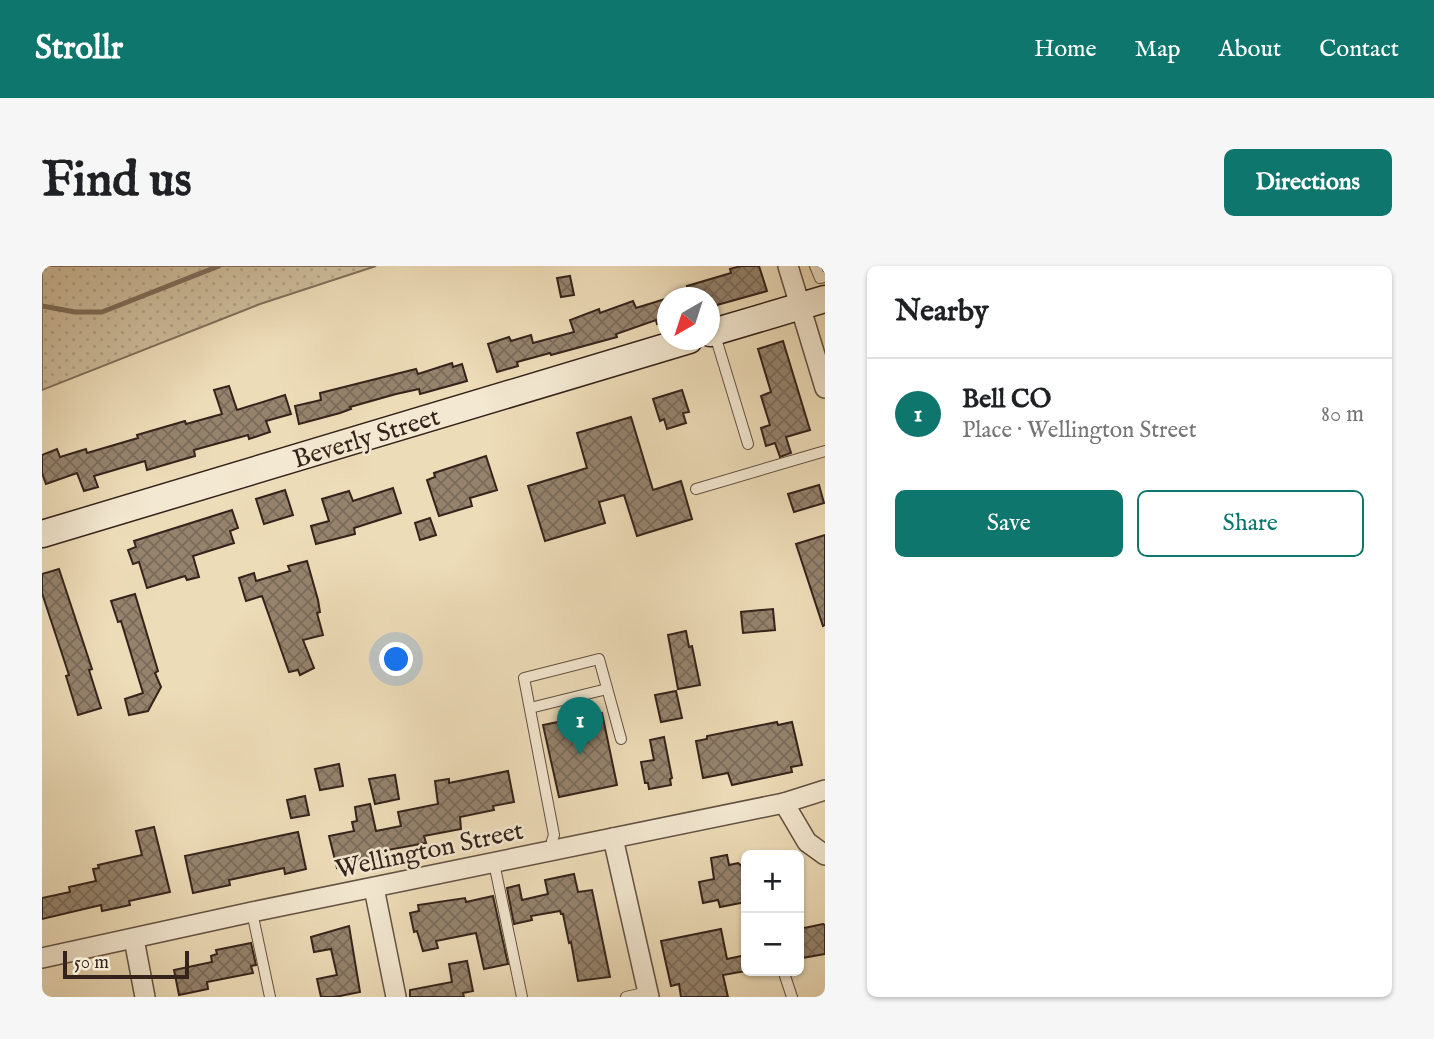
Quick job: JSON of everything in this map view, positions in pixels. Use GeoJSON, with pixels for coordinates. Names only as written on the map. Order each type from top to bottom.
{"type":"FeatureCollection","features":[{"type":"Feature","properties":{"kind":"street"},"geometry":{"type":"LineString","coordinates":[[788,266],[818,290],[825,388]]}},
{"type":"Feature","properties":{"kind":"street","name":"Beverly Street"},"geometry":{"type":"LineString","coordinates":[[720,329],[818,290]]}},
{"type":"Feature","properties":{"kind":"street","name":"Beverly Street"},"geometry":{"type":"LineString","coordinates":[[42,534],[657,349]]}},
{"type":"Feature","properties":{"kind":"street","name":"Wellington Street"},"geometry":{"type":"LineString","coordinates":[[42,958],[784,803],[825,790]]}},
{"type":"Feature","properties":{"kind":"street"},"geometry":{"type":"LineString","coordinates":[[784,803],[807,842],[825,855]]}},
{"type":"Feature","properties":{"kind":"street"},"geometry":{"type":"LineString","coordinates":[[612,838],[648,995]]}},
{"type":"Feature","properties":{"kind":"street"},"geometry":{"type":"LineString","coordinates":[[373,888],[396,997]]}},
{"type":"Feature","properties":{"kind":"street"},"geometry":{"type":"LineString","coordinates":[[134,939],[145,997]]}},
{"type":"Feature","properties":{"kind":"lane"},"geometry":{"type":"LineString","coordinates":[[815,266],[818,290],[825,290]]}},
{"type":"Feature","properties":{"kind":"lane"},"geometry":{"type":"LineString","coordinates":[[710,350],[748,444]]}},
{"type":"Feature","properties":{"kind":"lane"},"geometry":{"type":"LineString","coordinates":[[696,489],[825,451]]}},
{"type":"Feature","properties":{"kind":"lane"},"geometry":{"type":"LineString","coordinates":[[552,841],[554,835],[524,678],[599,659],[621,739]]}},
{"type":"Feature","properties":{"kind":"lane"},"geometry":{"type":"LineString","coordinates":[[530,708],[607,689]]}},
{"type":"Feature","properties":{"kind":"lane"},"geometry":{"type":"LineString","coordinates":[[494,863],[522,997]]}},
{"type":"Feature","properties":{"kind":"lane"},"geometry":{"type":"LineString","coordinates":[[252,912],[270,997]]}},
{"type":"Feature","properties":{"kind":"lane"},"geometry":{"type":"LineString","coordinates":[[785,976],[792,997]]}},
{"type":"Feature","properties":{"kind":"lane"},"geometry":{"type":"LineString","coordinates":[[626,997],[648,995]]}},
{"type":"Feature","properties":{"kind":"shaded area"},"geometry":{"type":"Polygon","coordinates":[[[42,266],[376,266],[260,304],[42,390],[42,266]]]}},
{"type":"Feature","properties":{"kind":"building"},"geometry":{"type":"Polygon","coordinates":[[[759,266],[767,291],[720,304],[720,287],[687,287],[731,273],[730,269],[759,266]]]}},
{"type":"Feature","properties":{"kind":"building"},"geometry":{"type":"Polygon","coordinates":[[[570,276],[574,295],[561,297],[557,278],[570,276]]]}},
{"type":"Feature","properties":{"kind":"building"},"geometry":{"type":"Polygon","coordinates":[[[633,301],[636,308],[657,301],[657,324],[656,320],[616,334],[617,337],[517,362],[518,366],[497,372],[488,344],[509,337],[511,341],[531,335],[533,343],[574,332],[570,320],[599,309],[600,313],[633,301]]]}},
{"type":"Feature","properties":{"kind":"building"},"geometry":{"type":"Polygon","coordinates":[[[783,341],[810,430],[786,437],[791,453],[780,457],[775,443],[766,446],[761,428],[770,425],[761,396],[771,392],[758,349],[783,341]]]}},
{"type":"Feature","properties":{"kind":"building"},"geometry":{"type":"Polygon","coordinates":[[[452,363],[453,367],[462,364],[467,381],[420,394],[419,389],[396,394],[299,424],[295,406],[321,400],[320,393],[416,369],[418,374],[452,363]]]}},
{"type":"Feature","properties":{"kind":"building"},"geometry":{"type":"Polygon","coordinates":[[[229,386],[237,410],[285,395],[291,414],[266,421],[270,432],[249,439],[248,435],[194,450],[195,456],[147,470],[145,461],[94,476],[98,487],[84,491],[77,473],[46,484],[42,473],[42,455],[57,449],[60,457],[86,449],[87,453],[185,421],[186,424],[222,414],[214,390],[229,386]]]}},
{"type":"Feature","properties":{"kind":"building"},"geometry":{"type":"Polygon","coordinates":[[[682,390],[689,412],[683,413],[686,423],[667,429],[664,419],[660,421],[653,399],[682,390]]]}},
{"type":"Feature","properties":{"kind":"building"},"geometry":{"type":"Polygon","coordinates":[[[631,417],[653,490],[681,481],[692,519],[637,536],[624,495],[599,502],[605,523],[545,541],[528,486],[587,468],[577,433],[631,417]]]}},
{"type":"Feature","properties":{"kind":"building"},"geometry":{"type":"Polygon","coordinates":[[[486,456],[497,490],[470,498],[472,506],[439,516],[427,480],[435,477],[434,473],[486,456]]]}},
{"type":"Feature","properties":{"kind":"building"},"geometry":{"type":"Polygon","coordinates":[[[819,485],[824,503],[794,512],[788,494],[819,485]]]}},
{"type":"Feature","properties":{"kind":"building"},"geometry":{"type":"Polygon","coordinates":[[[393,488],[401,513],[354,528],[355,534],[316,544],[311,526],[329,521],[322,499],[349,491],[353,501],[393,488]]]}},
{"type":"Feature","properties":{"kind":"building"},"geometry":{"type":"Polygon","coordinates":[[[285,490],[293,515],[264,524],[256,499],[285,490]]]}},
{"type":"Feature","properties":{"kind":"building"},"geometry":{"type":"Polygon","coordinates":[[[232,510],[238,528],[230,531],[234,543],[193,556],[199,577],[187,580],[185,576],[147,588],[139,562],[133,564],[128,550],[136,547],[134,541],[232,510]]]}},
{"type":"Feature","properties":{"kind":"building"},"geometry":{"type":"Polygon","coordinates":[[[430,518],[436,535],[420,540],[415,523],[430,518]]]}},
{"type":"Feature","properties":{"kind":"building"},"geometry":{"type":"Polygon","coordinates":[[[825,535],[825,625],[823,626],[796,544],[825,535]]]}},
{"type":"Feature","properties":{"kind":"building"},"geometry":{"type":"Polygon","coordinates":[[[307,561],[318,600],[320,612],[317,613],[323,635],[303,640],[314,668],[300,675],[298,670],[289,672],[262,596],[246,601],[239,578],[254,573],[256,581],[290,571],[288,566],[307,561]]]}},
{"type":"Feature","properties":{"kind":"building"},"geometry":{"type":"Polygon","coordinates":[[[59,569],[92,669],[89,670],[101,708],[78,715],[66,676],[69,675],[42,593],[42,574],[59,569]]]}},
{"type":"Feature","properties":{"kind":"building"},"geometry":{"type":"Polygon","coordinates":[[[135,594],[161,687],[148,711],[129,715],[125,699],[143,693],[121,621],[118,622],[111,601],[135,594]]]}},
{"type":"Feature","properties":{"kind":"building"},"geometry":{"type":"Polygon","coordinates":[[[773,609],[775,630],[743,633],[741,612],[773,609]]]}},
{"type":"Feature","properties":{"kind":"building"},"geometry":{"type":"Polygon","coordinates":[[[686,631],[700,685],[678,689],[668,635],[686,631]]]}},
{"type":"Feature","properties":{"kind":"building"},"geometry":{"type":"Polygon","coordinates":[[[676,691],[682,718],[661,722],[655,695],[676,691]]]}},
{"type":"Feature","properties":{"kind":"building"},"geometry":{"type":"Polygon","coordinates":[[[602,713],[617,785],[559,797],[543,725],[602,713]]]}},
{"type":"Feature","properties":{"kind":"building"},"geometry":{"type":"Polygon","coordinates":[[[777,722],[778,725],[792,722],[802,765],[791,767],[792,772],[732,785],[728,773],[703,778],[696,741],[707,739],[707,736],[777,722]]]}},
{"type":"Feature","properties":{"kind":"building"},"geometry":{"type":"Polygon","coordinates":[[[664,737],[671,785],[649,789],[648,783],[645,783],[641,762],[654,760],[650,740],[664,737]]]}},
{"type":"Feature","properties":{"kind":"building"},"geometry":{"type":"Polygon","coordinates":[[[339,764],[343,786],[320,790],[315,769],[339,764]]]}},
{"type":"Feature","properties":{"kind":"building"},"geometry":{"type":"Polygon","coordinates":[[[508,771],[514,802],[493,806],[494,810],[460,817],[461,829],[424,836],[426,843],[382,851],[383,858],[337,868],[329,836],[354,831],[352,822],[357,821],[355,807],[370,804],[376,831],[401,826],[398,812],[438,804],[435,781],[449,779],[449,783],[508,771]]]}},
{"type":"Feature","properties":{"kind":"building"},"geometry":{"type":"Polygon","coordinates":[[[395,775],[399,799],[375,804],[369,779],[395,775]]]}},
{"type":"Feature","properties":{"kind":"building"},"geometry":{"type":"Polygon","coordinates":[[[305,796],[309,815],[291,818],[287,800],[305,796]]]}},
{"type":"Feature","properties":{"kind":"building"},"geometry":{"type":"Polygon","coordinates":[[[154,827],[170,892],[129,901],[130,905],[121,907],[102,911],[101,905],[42,919],[42,898],[70,892],[69,887],[96,881],[93,869],[99,868],[98,865],[142,855],[136,831],[154,827]]]}},
{"type":"Feature","properties":{"kind":"building"},"geometry":{"type":"Polygon","coordinates":[[[298,832],[306,869],[285,874],[284,868],[229,880],[230,885],[193,893],[185,856],[298,832]]]}},
{"type":"Feature","properties":{"kind":"building"},"geometry":{"type":"Polygon","coordinates":[[[727,855],[729,865],[738,863],[741,865],[741,903],[720,907],[718,900],[703,903],[699,882],[714,879],[711,858],[727,855]]]}},
{"type":"Feature","properties":{"kind":"building"},"geometry":{"type":"Polygon","coordinates":[[[574,874],[578,892],[592,890],[610,977],[578,981],[571,942],[569,943],[560,911],[531,916],[532,920],[514,924],[507,888],[519,885],[522,900],[548,894],[545,880],[574,874]]]}},
{"type":"Feature","properties":{"kind":"building"},"geometry":{"type":"Polygon","coordinates":[[[493,896],[508,964],[484,969],[476,933],[436,941],[438,948],[423,951],[417,931],[414,932],[410,913],[419,911],[418,905],[465,898],[466,902],[493,896]]]}},
{"type":"Feature","properties":{"kind":"building"},"geometry":{"type":"Polygon","coordinates":[[[825,925],[825,954],[804,958],[804,928],[825,925]]]}},
{"type":"Feature","properties":{"kind":"building"},"geometry":{"type":"Polygon","coordinates":[[[349,926],[360,992],[321,997],[317,979],[337,975],[331,949],[314,952],[311,937],[349,926]]]}},
{"type":"Feature","properties":{"kind":"building"},"geometry":{"type":"Polygon","coordinates":[[[721,929],[727,959],[741,956],[741,972],[723,975],[728,997],[681,997],[679,984],[671,986],[661,941],[721,929]]]}},
{"type":"Feature","properties":{"kind":"building"},"geometry":{"type":"Polygon","coordinates":[[[251,943],[256,965],[251,966],[253,973],[207,982],[208,989],[179,995],[174,970],[212,962],[211,956],[217,954],[216,950],[251,943]]]}},
{"type":"Feature","properties":{"kind":"building"},"geometry":{"type":"Polygon","coordinates":[[[467,961],[473,991],[463,993],[464,997],[410,997],[410,990],[452,982],[449,964],[467,961]]]}},
{"type":"Feature","properties":{"kind":"waterway"},"geometry":{"type":"LineString","coordinates":[[42,306],[75,312],[102,312],[219,266]]}},
{"type":"Feature","properties":{"kind":"place","name":"Bell CO"},"geometry":{"type":"Point","coordinates":[580,755]}}]}
